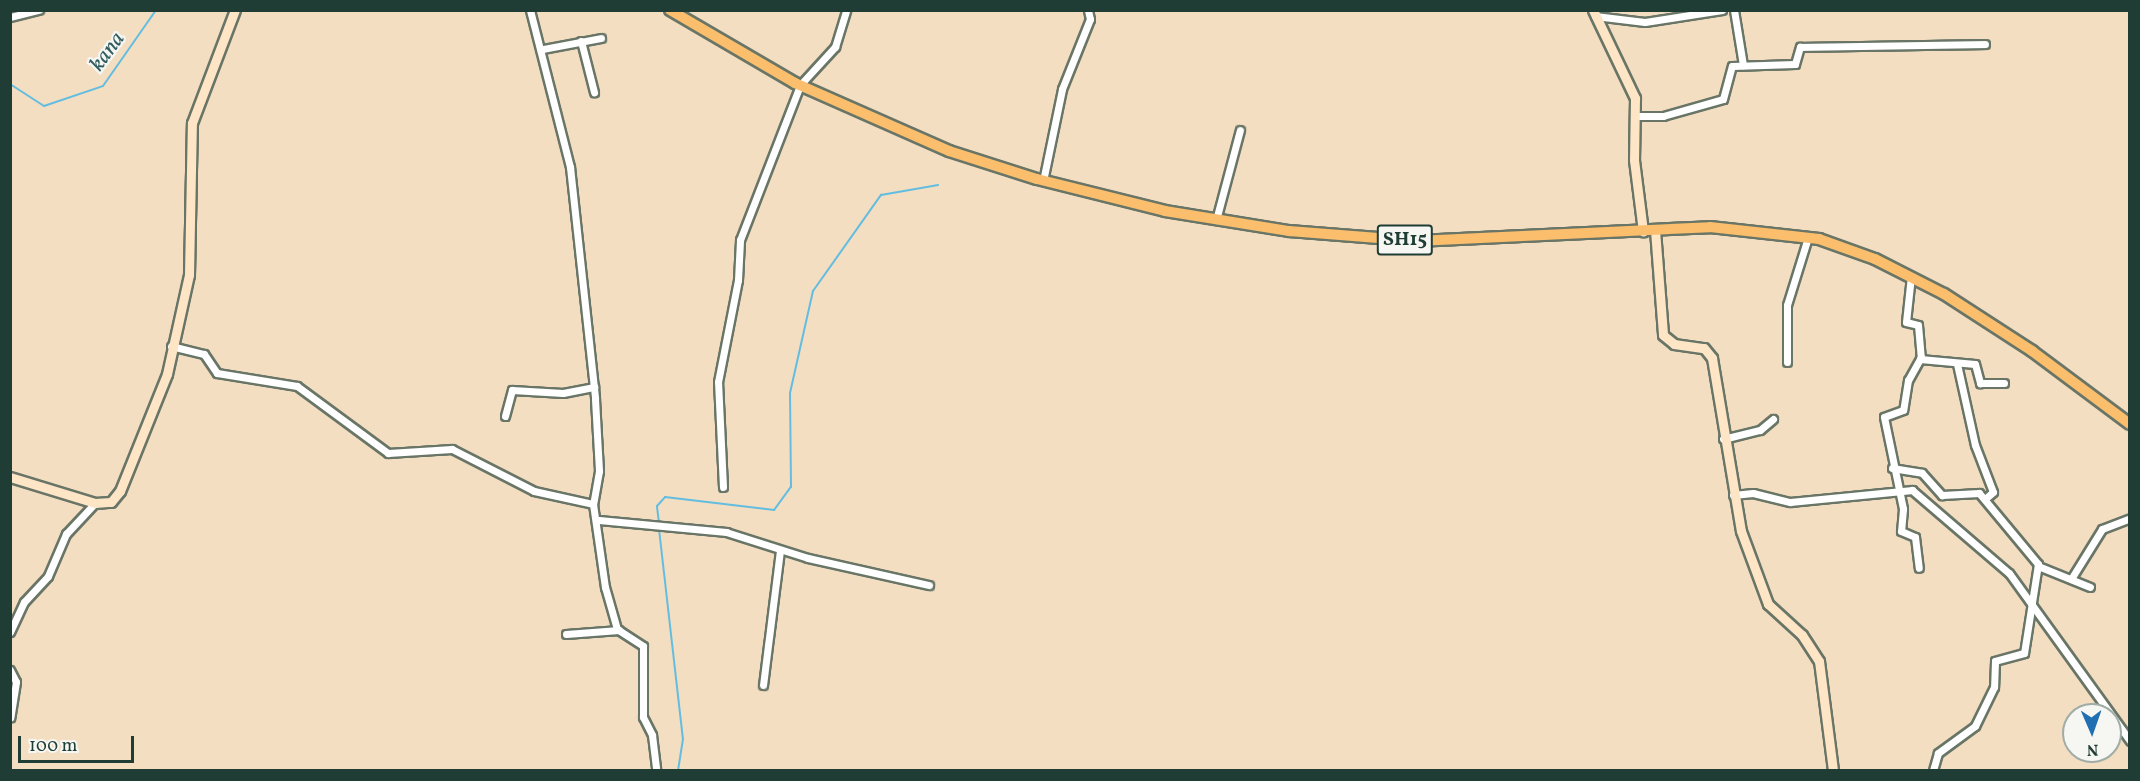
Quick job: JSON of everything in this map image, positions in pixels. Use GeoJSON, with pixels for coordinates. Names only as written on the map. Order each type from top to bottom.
{"type":"FeatureCollection","features":[{"type":"Feature","properties":{"kind":"main road","name":"SH15"},"geometry":{"type":"LineString","coordinates":[[670,10],[800,85],[949,151],[1043,181],[1216,220],[1417,241],[1741,227],[1808,237],[1911,276],[2018,340],[2130,424]]}},
{"type":"Feature","properties":{"kind":"street"},"geometry":{"type":"LineString","coordinates":[[10,17],[39,10]]}},
{"type":"Feature","properties":{"kind":"street"},"geometry":{"type":"LineString","coordinates":[[10,477],[95,503],[111,502],[120,491],[165,379],[190,271],[192,123],[235,10]]}},
{"type":"Feature","properties":{"kind":"street"},"geometry":{"type":"LineString","coordinates":[[530,10],[543,49],[570,167],[594,387],[599,466],[593,504],[599,520],[605,587],[619,630]]}},
{"type":"Feature","properties":{"kind":"street"},"geometry":{"type":"LineString","coordinates":[[723,487],[718,382],[738,280],[739,246],[800,85],[835,47],[846,10]]}},
{"type":"Feature","properties":{"kind":"street"},"geometry":{"type":"LineString","coordinates":[[1043,181],[1062,89],[1090,19],[1088,10]]}},
{"type":"Feature","properties":{"kind":"street"},"geometry":{"type":"LineString","coordinates":[[1594,13],[1655,21],[1722,10]]}},
{"type":"Feature","properties":{"kind":"street"},"geometry":{"type":"LineString","coordinates":[[1734,10],[1743,65]]}},
{"type":"Feature","properties":{"kind":"street"},"geometry":{"type":"LineString","coordinates":[[1594,13],[1634,93],[1636,116],[1634,160],[1643,231]]}},
{"type":"Feature","properties":{"kind":"street"},"geometry":{"type":"LineString","coordinates":[[543,49],[601,38]]}},
{"type":"Feature","properties":{"kind":"street"},"geometry":{"type":"LineString","coordinates":[[581,40],[594,93]]}},
{"type":"Feature","properties":{"kind":"street"},"geometry":{"type":"LineString","coordinates":[[1636,116],[1663,116],[1723,99],[1731,67],[1795,64],[1800,47],[1985,44]]}},
{"type":"Feature","properties":{"kind":"street"},"geometry":{"type":"LineString","coordinates":[[1216,220],[1240,130]]}},
{"type":"Feature","properties":{"kind":"street"},"geometry":{"type":"LineString","coordinates":[[1655,230],[1663,335],[1672,344],[1709,353],[1733,495],[1767,602],[1802,635],[1819,661],[1833,771]]}},
{"type":"Feature","properties":{"kind":"street"},"geometry":{"type":"LineString","coordinates":[[1787,362],[1787,305],[1808,237]]}},
{"type":"Feature","properties":{"kind":"street"},"geometry":{"type":"LineString","coordinates":[[1911,276],[1905,321],[1918,325],[1920,359],[1908,380],[1903,410],[1884,415],[1896,489],[1903,509],[1901,531],[1915,537],[1919,568]]}},
{"type":"Feature","properties":{"kind":"street"},"geometry":{"type":"LineString","coordinates":[[171,346],[204,354],[217,373],[297,386],[388,453],[452,449],[534,490],[593,504]]}},
{"type":"Feature","properties":{"kind":"street"},"geometry":{"type":"LineString","coordinates":[[1920,359],[1977,365],[1982,384],[2004,383]]}},
{"type":"Feature","properties":{"kind":"street"},"geometry":{"type":"LineString","coordinates":[[1957,364],[1975,445],[1994,492],[1985,499]]}},
{"type":"Feature","properties":{"kind":"street"},"geometry":{"type":"LineString","coordinates":[[505,416],[510,390],[563,393],[594,387]]}},
{"type":"Feature","properties":{"kind":"street"},"geometry":{"type":"LineString","coordinates":[[1723,439],[1760,430],[1773,419]]}},
{"type":"Feature","properties":{"kind":"street"},"geometry":{"type":"LineString","coordinates":[[1892,468],[1922,473],[1942,495],[1973,491],[1985,499],[2038,566],[2090,587]]}},
{"type":"Feature","properties":{"kind":"street"},"geometry":{"type":"LineString","coordinates":[[1733,495],[1790,502],[1896,489],[1912,490],[2002,564],[2130,741]]}},
{"type":"Feature","properties":{"kind":"street"},"geometry":{"type":"LineString","coordinates":[[10,632],[24,602],[48,576],[66,534],[95,503]]}},
{"type":"Feature","properties":{"kind":"street"},"geometry":{"type":"LineString","coordinates":[[2071,579],[2102,529],[2130,518]]}},
{"type":"Feature","properties":{"kind":"street"},"geometry":{"type":"LineString","coordinates":[[599,520],[726,532],[780,550],[929,585]]}},
{"type":"Feature","properties":{"kind":"street"},"geometry":{"type":"LineString","coordinates":[[763,685],[780,550]]}},
{"type":"Feature","properties":{"kind":"street"},"geometry":{"type":"LineString","coordinates":[[1933,771],[1938,753],[1975,726],[1994,687],[1995,661],[2024,653],[2030,600],[2038,566]]}},
{"type":"Feature","properties":{"kind":"street"},"geometry":{"type":"LineString","coordinates":[[566,633],[619,630],[643,645],[643,717],[652,735],[656,771]]}},
{"type":"Feature","properties":{"kind":"street"},"geometry":{"type":"LineString","coordinates":[[10,670],[16,682],[10,718]]}},
{"type":"Feature","properties":{"kind":"waterway","name":"kana"},"geometry":{"type":"LineString","coordinates":[[10,84],[44,106],[103,86],[156,10]]}},
{"type":"Feature","properties":{"kind":"waterway"},"geometry":{"type":"LineString","coordinates":[[659,523],[657,506],[665,497],[774,510],[791,487],[790,393],[813,291],[881,195],[938,185]]}},
{"type":"Feature","properties":{"kind":"waterway"},"geometry":{"type":"LineString","coordinates":[[659,529],[683,739],[678,770]]}}]}
